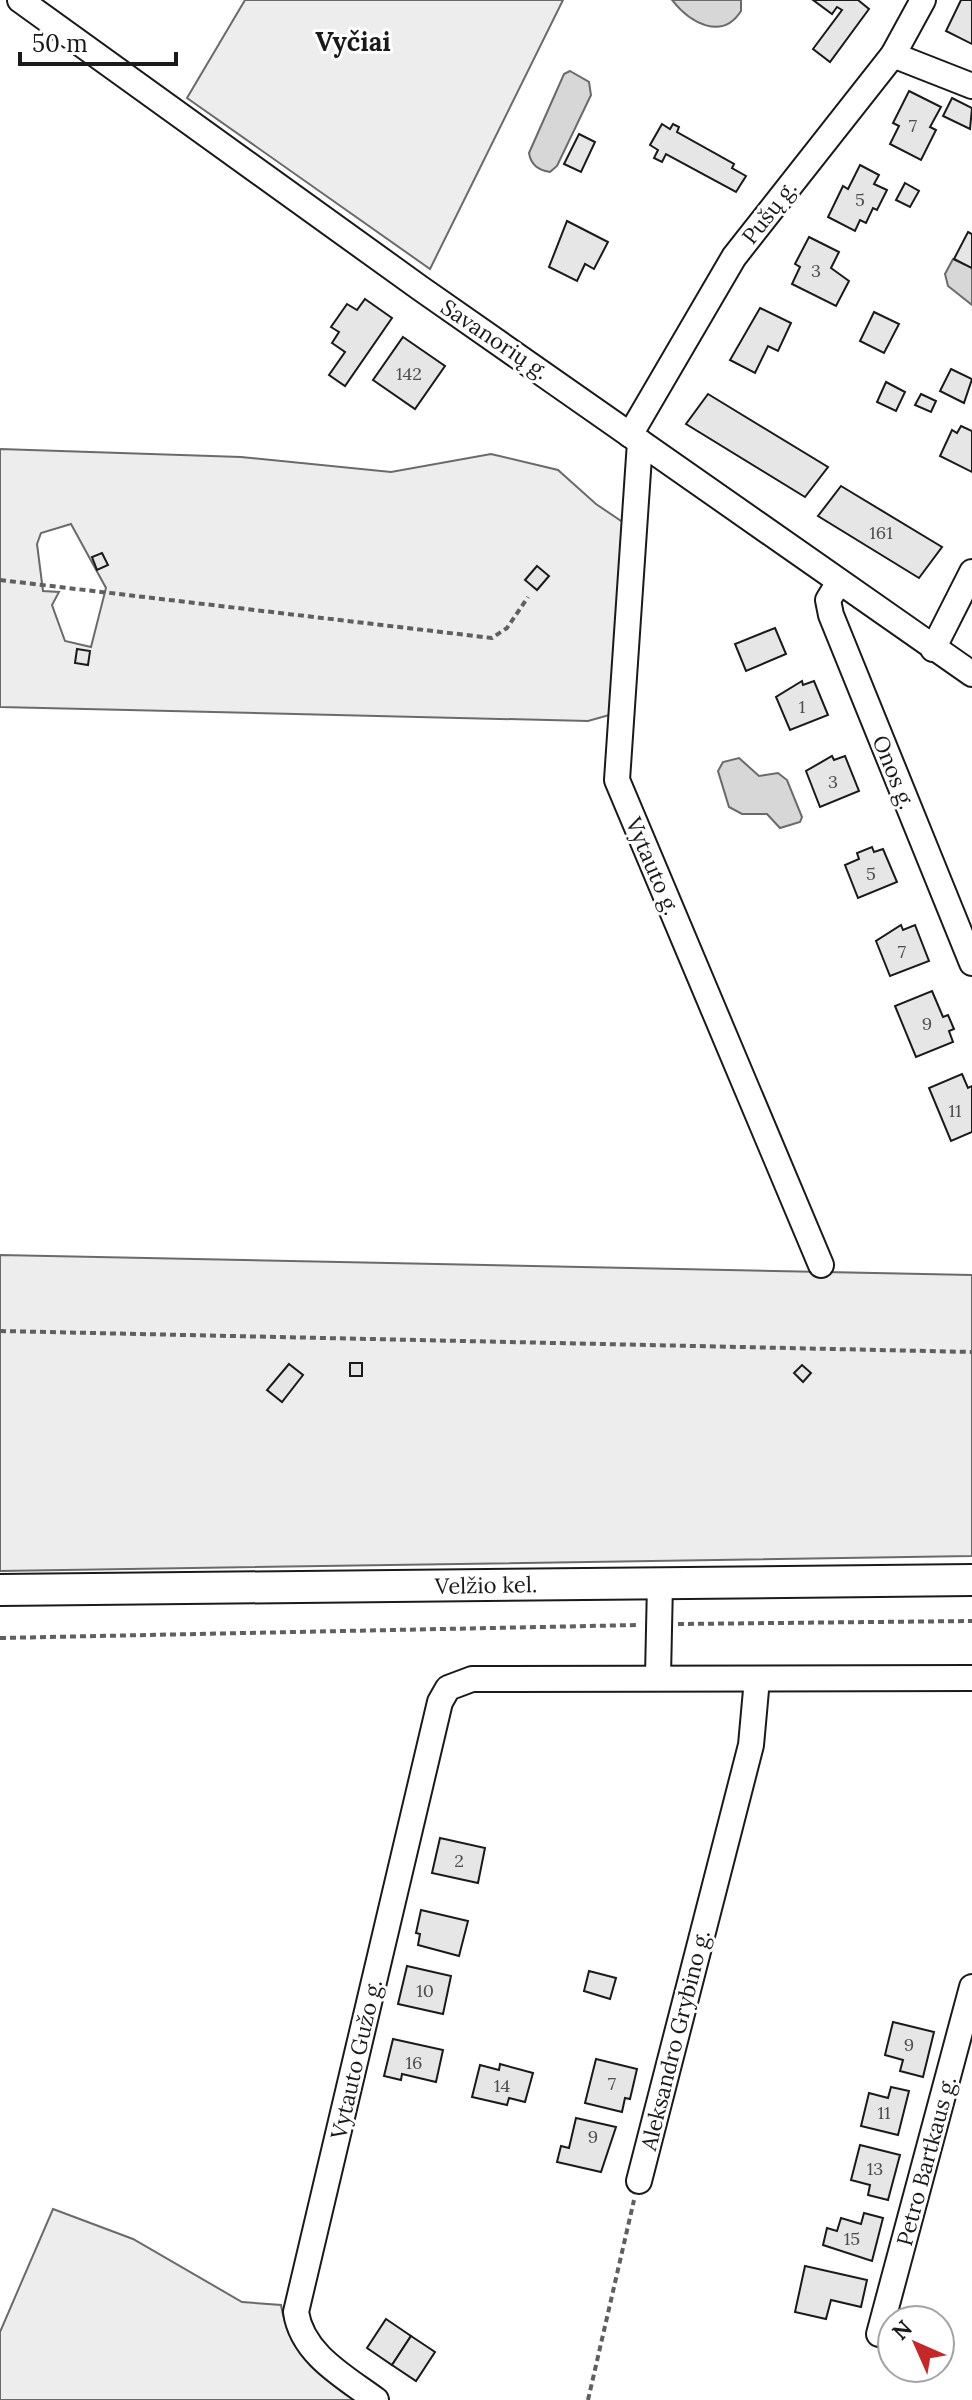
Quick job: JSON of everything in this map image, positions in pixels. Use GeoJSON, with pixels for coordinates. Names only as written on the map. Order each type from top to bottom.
{"type":"FeatureCollection","features":[{"type":"Feature","properties":{"kind":"main road","name":"Velžio kel."},"geometry":{"type":"LineString","coordinates":[[0,1590],[972,1580]]}},
{"type":"Feature","properties":{"kind":"street","name":"Savanorių g."},"geometry":{"type":"LineString","coordinates":[[20,0],[972,674]]}},
{"type":"Feature","properties":{"kind":"street","name":"Pušų g."},"geometry":{"type":"LineString","coordinates":[[635,438],[734,257],[893,55],[923,0]]}},
{"type":"Feature","properties":{"kind":"street"},"geometry":{"type":"LineString","coordinates":[[893,55],[972,86]]}},
{"type":"Feature","properties":{"kind":"street","name":"Vytauto g."},"geometry":{"type":"LineString","coordinates":[[635,438],[617,780],[821,1265]]}},
{"type":"Feature","properties":{"kind":"street"},"geometry":{"type":"LineString","coordinates":[[933,649],[972,572]]}},
{"type":"Feature","properties":{"kind":"street","name":"Onos g."},"geometry":{"type":"LineString","coordinates":[[839,582],[828,600],[831,615],[972,963]]}},
{"type":"Feature","properties":{"kind":"street"},"geometry":{"type":"LineString","coordinates":[[660,1583],[658,1676],[972,1678]]}},
{"type":"Feature","properties":{"kind":"street","name":"Vytauto Gužo g."},"geometry":{"type":"LineString","coordinates":[[376,2400],[315,2351],[298,2327],[296,2312],[440,1702],[448,1688],[472,1679],[658,1676]]}},
{"type":"Feature","properties":{"kind":"street","name":"Aleksandro Grybino g."},"geometry":{"type":"LineString","coordinates":[[639,2181],[751,1745],[757,1679]]}},
{"type":"Feature","properties":{"kind":"street","name":"Petro Bartkaus g."},"geometry":{"type":"LineString","coordinates":[[887,2304],[972,1987]]}},
{"type":"Feature","properties":{"kind":"path"},"geometry":{"type":"LineString","coordinates":[[0,580],[492,638],[507,628],[528,597]]}},
{"type":"Feature","properties":{"kind":"path"},"geometry":{"type":"LineString","coordinates":[[0,1331],[972,1352]]}},
{"type":"Feature","properties":{"kind":"path"},"geometry":{"type":"LineString","coordinates":[[0,1638],[660,1624],[972,1621]]}},
{"type":"Feature","properties":{"kind":"path","name":"Aleksandro Grybino g."},"geometry":{"type":"LineString","coordinates":[[588,2400],[639,2181]]}},
{"type":"Feature","properties":{"kind":"shaded area"},"geometry":{"type":"Polygon","coordinates":[[[245,0],[563,0],[430,269],[187,98],[245,0]]]}},
{"type":"Feature","properties":{"kind":"shaded area"},"geometry":{"type":"Polygon","coordinates":[[[672,0],[741,0],[741,11],[733,20],[716,27],[688,16],[672,0]]]}},
{"type":"Feature","properties":{"kind":"shaded area"},"geometry":{"type":"Polygon","coordinates":[[[570,71],[589,82],[591,95],[557,166],[550,172],[533,164],[529,153],[564,74],[570,71]]]}},
{"type":"Feature","properties":{"kind":"shaded area"},"geometry":{"type":"Polygon","coordinates":[[[953,259],[972,268],[972,305],[948,286],[945,274],[953,259]]]}},
{"type":"Feature","properties":{"kind":"shaded area"},"geometry":{"type":"Polygon","coordinates":[[[0,449],[241,457],[391,472],[491,454],[558,470],[596,504],[627,525],[613,714],[588,721],[0,707],[0,449]],[[71,524],[41,533],[37,544],[43,591],[59,592],[52,605],[65,641],[91,647],[106,588],[71,524]]]}},
{"type":"Feature","properties":{"kind":"shaded area"},"geometry":{"type":"Polygon","coordinates":[[[739,758],[759,776],[778,773],[787,780],[802,817],[800,822],[780,828],[767,814],[742,814],[729,807],[718,771],[723,762],[739,758]]]}},
{"type":"Feature","properties":{"kind":"shaded area"},"geometry":{"type":"Polygon","coordinates":[[[0,1255],[972,1275],[972,1556],[0,1571],[0,1255]]]}},
{"type":"Feature","properties":{"kind":"shaded area"},"geometry":{"type":"Polygon","coordinates":[[[53,2209],[133,2239],[242,2302],[281,2305],[298,2349],[329,2381],[356,2400],[0,2400],[0,2332],[53,2209]]]}},
{"type":"Feature","properties":{"kind":"building"},"geometry":{"type":"Polygon","coordinates":[[[813,0],[858,0],[869,9],[830,62],[813,49],[842,10],[837,7],[832,14],[813,0]]]}},
{"type":"Feature","properties":{"kind":"building"},"geometry":{"type":"Polygon","coordinates":[[[961,0],[972,0],[972,44],[946,31],[961,0]]]}},
{"type":"Feature","properties":{"kind":"building"},"geometry":{"type":"Polygon","coordinates":[[[909,91],[941,107],[930,127],[936,130],[921,160],[890,144],[899,126],[893,123],[909,91]]]}},
{"type":"Feature","properties":{"kind":"building"},"geometry":{"type":"Polygon","coordinates":[[[952,98],[972,108],[970,129],[943,116],[952,98]]]}},
{"type":"Feature","properties":{"kind":"building"},"geometry":{"type":"Polygon","coordinates":[[[662,124],[670,129],[673,124],[679,127],[677,132],[734,164],[732,168],[746,176],[736,192],[666,154],[662,162],[654,158],[658,150],[650,145],[662,124]]]}},
{"type":"Feature","properties":{"kind":"building"},"geometry":{"type":"Polygon","coordinates":[[[579,134],[595,142],[581,172],[564,164],[579,134]]]}},
{"type":"Feature","properties":{"kind":"building"},"geometry":{"type":"Polygon","coordinates":[[[860,165],[879,175],[874,184],[887,190],[877,210],[873,208],[866,223],[860,220],[855,231],[828,217],[843,186],[848,189],[860,165]]]}},
{"type":"Feature","properties":{"kind":"building"},"geometry":{"type":"Polygon","coordinates":[[[905,183],[919,191],[910,207],[896,200],[905,183]]]}},
{"type":"Feature","properties":{"kind":"building"},"geometry":{"type":"Polygon","coordinates":[[[567,221],[608,242],[594,269],[585,264],[577,281],[549,267],[567,221]]]}},
{"type":"Feature","properties":{"kind":"building"},"geometry":{"type":"Polygon","coordinates":[[[968,232],[972,234],[972,268],[954,259],[968,232]]]}},
{"type":"Feature","properties":{"kind":"building"},"geometry":{"type":"Polygon","coordinates":[[[809,237],[839,252],[831,268],[849,281],[836,306],[792,284],[800,267],[795,264],[809,237]]]}},
{"type":"Feature","properties":{"kind":"building"},"geometry":{"type":"Polygon","coordinates":[[[365,299],[392,318],[345,386],[329,375],[345,352],[332,343],[339,332],[331,327],[347,304],[357,310],[365,299]]]}},
{"type":"Feature","properties":{"kind":"building"},"geometry":{"type":"Polygon","coordinates":[[[760,308],[791,323],[778,351],[768,346],[755,373],[730,360],[760,308]]]}},
{"type":"Feature","properties":{"kind":"building"},"geometry":{"type":"Polygon","coordinates":[[[874,312],[899,324],[884,353],[860,341],[874,312]]]}},
{"type":"Feature","properties":{"kind":"building"},"geometry":{"type":"Polygon","coordinates":[[[403,337],[445,366],[415,409],[373,380],[403,337]]]}},
{"type":"Feature","properties":{"kind":"building"},"geometry":{"type":"Polygon","coordinates":[[[951,369],[972,379],[964,403],[940,391],[951,369]]]}},
{"type":"Feature","properties":{"kind":"building"},"geometry":{"type":"Polygon","coordinates":[[[886,382],[905,392],[896,411],[877,402],[886,382]]]}},
{"type":"Feature","properties":{"kind":"building"},"geometry":{"type":"Polygon","coordinates":[[[708,394],[828,467],[805,497],[686,424],[708,394]]]}},
{"type":"Feature","properties":{"kind":"building"},"geometry":{"type":"Polygon","coordinates":[[[921,394],[936,401],[931,412],[915,405],[921,394]]]}},
{"type":"Feature","properties":{"kind":"building"},"geometry":{"type":"Polygon","coordinates":[[[961,426],[972,431],[972,472],[940,456],[952,430],[957,433],[961,426]]]}},
{"type":"Feature","properties":{"kind":"building"},"geometry":{"type":"Polygon","coordinates":[[[841,486],[942,547],[919,578],[818,516],[841,486]]]}},
{"type":"Feature","properties":{"kind":"building"},"geometry":{"type":"Polygon","coordinates":[[[102,553],[108,565],[97,570],[92,557],[102,553]]]}},
{"type":"Feature","properties":{"kind":"building"},"geometry":{"type":"Polygon","coordinates":[[[537,566],[549,576],[537,590],[525,580],[537,566]]]}},
{"type":"Feature","properties":{"kind":"building"},"geometry":{"type":"Polygon","coordinates":[[[775,628],[786,654],[746,671],[735,644],[775,628]]]}},
{"type":"Feature","properties":{"kind":"building"},"geometry":{"type":"Polygon","coordinates":[[[77,649],[90,651],[88,665],[75,663],[77,649]]]}},
{"type":"Feature","properties":{"kind":"building"},"geometry":{"type":"Polygon","coordinates":[[[802,681],[803,685],[814,681],[828,715],[790,730],[776,697],[802,681]]]}},
{"type":"Feature","properties":{"kind":"building"},"geometry":{"type":"Polygon","coordinates":[[[832,756],[834,760],[845,756],[859,791],[820,807],[806,771],[832,756]]]}},
{"type":"Feature","properties":{"kind":"building"},"geometry":{"type":"Polygon","coordinates":[[[872,847],[874,852],[883,849],[897,882],[858,898],[845,865],[859,859],[857,853],[872,847]]]}},
{"type":"Feature","properties":{"kind":"building"},"geometry":{"type":"Polygon","coordinates":[[[901,925],[903,930],[915,925],[929,961],[890,976],[876,941],[901,925]]]}},
{"type":"Feature","properties":{"kind":"building"},"geometry":{"type":"Polygon","coordinates":[[[932,991],[943,1017],[948,1015],[954,1029],[949,1031],[953,1042],[916,1057],[895,1006],[932,991]]]}},
{"type":"Feature","properties":{"kind":"building"},"geometry":{"type":"Polygon","coordinates":[[[962,1074],[968,1088],[972,1086],[972,1132],[951,1141],[929,1088],[962,1074]]]}},
{"type":"Feature","properties":{"kind":"building"},"geometry":{"type":"Polygon","coordinates":[[[350,1363],[362,1363],[362,1376],[350,1376],[350,1363]]]}},
{"type":"Feature","properties":{"kind":"building"},"geometry":{"type":"Polygon","coordinates":[[[289,1364],[303,1375],[282,1402],[267,1390],[289,1364]]]}},
{"type":"Feature","properties":{"kind":"building"},"geometry":{"type":"Polygon","coordinates":[[[802,1365],[811,1373],[803,1382],[794,1373],[802,1365]]]}},
{"type":"Feature","properties":{"kind":"building"},"geometry":{"type":"Polygon","coordinates":[[[440,1838],[485,1848],[478,1883],[432,1873],[440,1838]]]}},
{"type":"Feature","properties":{"kind":"building"},"geometry":{"type":"Polygon","coordinates":[[[421,1910],[468,1921],[459,1956],[418,1945],[420,1934],[416,1933],[421,1910]]]}},
{"type":"Feature","properties":{"kind":"building"},"geometry":{"type":"Polygon","coordinates":[[[407,1966],[451,1976],[443,2014],[398,2004],[407,1966]]]}},
{"type":"Feature","properties":{"kind":"building"},"geometry":{"type":"Polygon","coordinates":[[[589,1971],[616,1978],[610,1999],[584,1991],[589,1971]]]}},
{"type":"Feature","properties":{"kind":"building"},"geometry":{"type":"Polygon","coordinates":[[[893,2022],[934,2032],[923,2077],[900,2071],[903,2060],[885,2055],[893,2022]]]}},
{"type":"Feature","properties":{"kind":"building"},"geometry":{"type":"Polygon","coordinates":[[[393,2039],[443,2050],[436,2082],[402,2074],[401,2080],[384,2076],[393,2039]]]}},
{"type":"Feature","properties":{"kind":"building"},"geometry":{"type":"Polygon","coordinates":[[[596,2059],[637,2069],[630,2099],[625,2098],[622,2112],[585,2103],[596,2059]]]}},
{"type":"Feature","properties":{"kind":"building"},"geometry":{"type":"Polygon","coordinates":[[[500,2064],[533,2073],[525,2102],[509,2098],[507,2105],[472,2097],[480,2065],[499,2070],[500,2064]]]}},
{"type":"Feature","properties":{"kind":"building"},"geometry":{"type":"Polygon","coordinates":[[[891,2087],[909,2091],[898,2135],[861,2126],[869,2093],[888,2098],[891,2087]]]}},
{"type":"Feature","properties":{"kind":"building"},"geometry":{"type":"Polygon","coordinates":[[[576,2118],[616,2127],[601,2172],[557,2162],[561,2146],[569,2148],[576,2118]]]}},
{"type":"Feature","properties":{"kind":"building"},"geometry":{"type":"Polygon","coordinates":[[[860,2145],[900,2155],[888,2200],[868,2195],[870,2185],[851,2180],[860,2145]]]}},
{"type":"Feature","properties":{"kind":"building"},"geometry":{"type":"Polygon","coordinates":[[[864,2213],[883,2218],[872,2261],[823,2245],[827,2228],[837,2231],[841,2218],[861,2224],[864,2213]]]}},
{"type":"Feature","properties":{"kind":"building"},"geometry":{"type":"Polygon","coordinates":[[[805,2266],[867,2280],[861,2307],[831,2300],[826,2319],[795,2312],[805,2266]]]}},
{"type":"Feature","properties":{"kind":"building"},"geometry":{"type":"Polygon","coordinates":[[[386,2319],[411,2336],[392,2365],[367,2348],[386,2319]]]}},
{"type":"Feature","properties":{"kind":"building"},"geometry":{"type":"Polygon","coordinates":[[[411,2336],[435,2352],[416,2381],[392,2365],[411,2336]]]}},
{"type":"Feature","properties":{"kind":"district","name":"Vyčiai"},"geometry":{"type":"Point","coordinates":[353,41]}}]}
